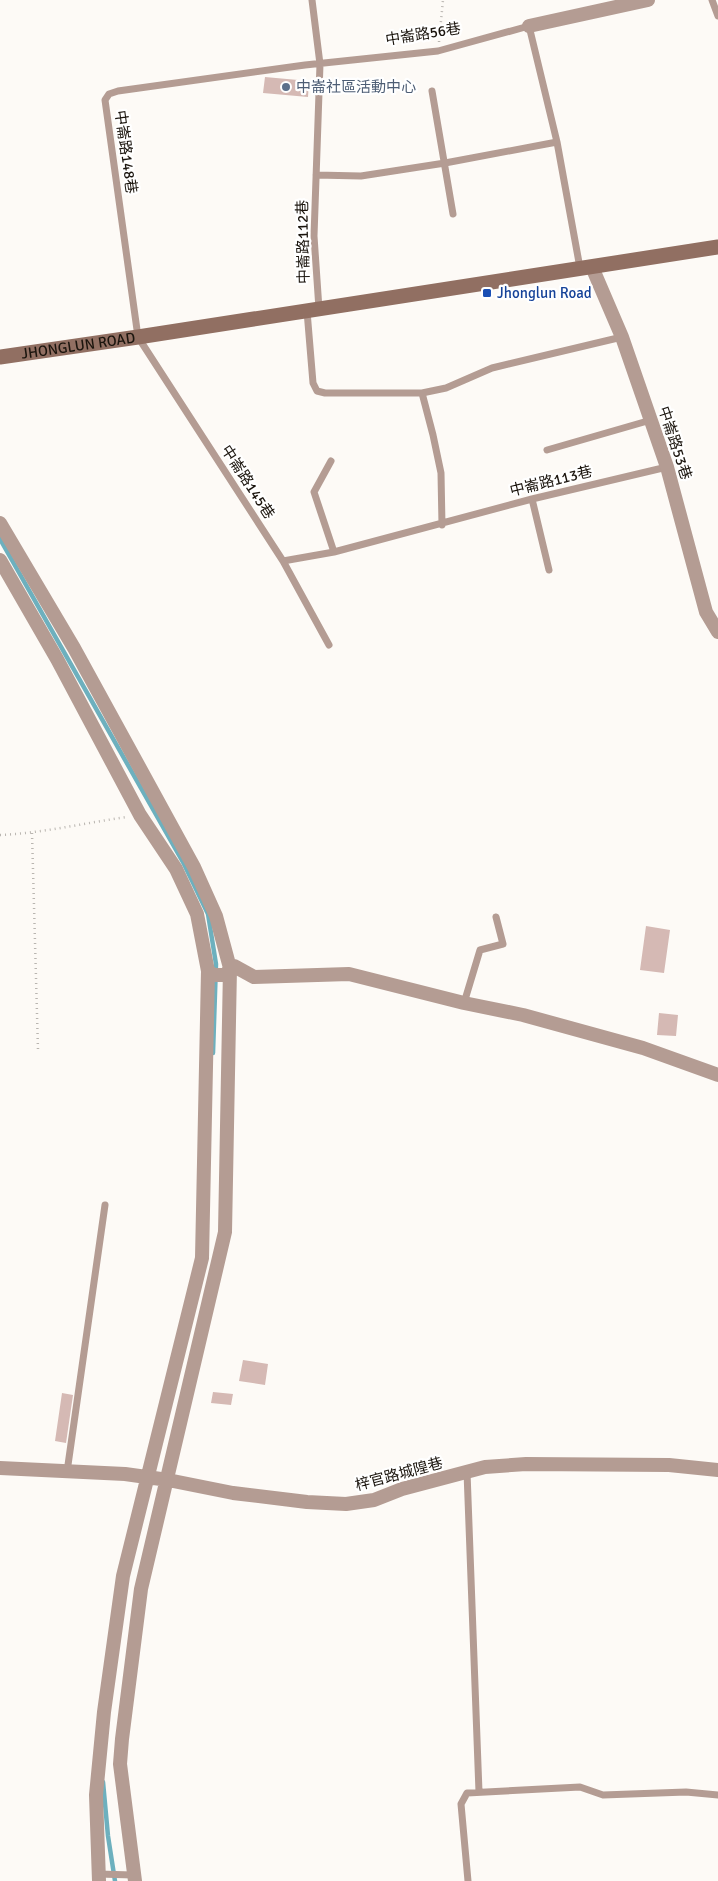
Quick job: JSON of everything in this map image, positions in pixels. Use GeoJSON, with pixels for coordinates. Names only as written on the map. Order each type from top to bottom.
{"type":"FeatureCollection","features":[{"type":"Feature","properties":{"kind":"street","name":"中崙路56巷"},"geometry":{"type":"LineString","coordinates":[[529,26],[648,0]]}},
{"type":"Feature","properties":{"kind":"street","name":"JHONGLUN ROAD"},"geometry":{"type":"LineString","coordinates":[[0,357],[718,247]]}},
{"type":"Feature","properties":{"kind":"street","name":"中崙路53巷"},"geometry":{"type":"LineString","coordinates":[[586,267],[622,337],[667,467],[706,612],[718,632]]}},
{"type":"Feature","properties":{"kind":"street"},"geometry":{"type":"LineString","coordinates":[[0,523],[65,654],[140,815],[176,869],[197,914],[219,972],[214,1231],[202,1258],[123,1576],[104,1712],[96,1795],[99,1876]]}},
{"type":"Feature","properties":{"kind":"street"},"geometry":{"type":"LineString","coordinates":[[0,560],[65,654],[194,867],[216,916],[219,972],[214,1231],[168,1480],[140,1589],[120,1764],[130,1876]]}},
{"type":"Feature","properties":{"kind":"street"},"geometry":{"type":"LineString","coordinates":[[219,972],[234,966],[254,977],[348,974],[523,1015],[634,1045],[718,1075]]}},
{"type":"Feature","properties":{"kind":"street","name":"梓官路城隍巷"},"geometry":{"type":"LineString","coordinates":[[0,1468],[125,1474],[168,1480],[233,1493],[307,1502],[346,1504],[374,1500],[402,1489],[485,1467],[526,1464],[669,1465],[718,1470]]}},
{"type":"Feature","properties":{"kind":"lane","name":"中崙路112巷"},"geometry":{"type":"LineString","coordinates":[[312,0],[320,64],[313,310]]}},
{"type":"Feature","properties":{"kind":"lane"},"geometry":{"type":"LineString","coordinates":[[712,0],[718,16]]}},
{"type":"Feature","properties":{"kind":"lane","name":"中崙路56巷"},"geometry":{"type":"LineString","coordinates":[[320,64],[438,51],[529,26]]}},
{"type":"Feature","properties":{"kind":"lane"},"geometry":{"type":"LineString","coordinates":[[529,26],[586,267]]}},
{"type":"Feature","properties":{"kind":"lane","name":"中崙路148巷"},"geometry":{"type":"LineString","coordinates":[[138,337],[105,100],[110,94],[118,91],[320,64]]}},
{"type":"Feature","properties":{"kind":"lane"},"geometry":{"type":"LineString","coordinates":[[432,91],[453,214]]}},
{"type":"Feature","properties":{"kind":"lane"},"geometry":{"type":"LineString","coordinates":[[316,175],[361,176],[445,163],[557,142]]}},
{"type":"Feature","properties":{"kind":"lane"},"geometry":{"type":"LineString","coordinates":[[313,310],[313,383],[317,390],[325,393],[422,393],[446,388],[492,368],[622,337]]}},
{"type":"Feature","properties":{"kind":"lane","name":"中崙路145巷"},"geometry":{"type":"LineString","coordinates":[[138,337],[282,561],[329,645]]}},
{"type":"Feature","properties":{"kind":"lane"},"geometry":{"type":"LineString","coordinates":[[422,393],[441,473],[442,525]]}},
{"type":"Feature","properties":{"kind":"lane"},"geometry":{"type":"LineString","coordinates":[[547,450],[651,420]]}},
{"type":"Feature","properties":{"kind":"lane"},"geometry":{"type":"LineString","coordinates":[[331,461],[314,492],[334,552]]}},
{"type":"Feature","properties":{"kind":"lane","name":"中崙路113巷"},"geometry":{"type":"LineString","coordinates":[[282,561],[334,552],[442,525],[532,499],[667,467]]}},
{"type":"Feature","properties":{"kind":"lane"},"geometry":{"type":"LineString","coordinates":[[532,499],[549,570]]}},
{"type":"Feature","properties":{"kind":"lane"},"geometry":{"type":"LineString","coordinates":[[464,1002],[480,950],[503,944],[496,917]]}},
{"type":"Feature","properties":{"kind":"lane"},"geometry":{"type":"LineString","coordinates":[[67,1472],[105,1204]]}},
{"type":"Feature","properties":{"kind":"lane"},"geometry":{"type":"LineString","coordinates":[[467,1472],[479,1792]]}},
{"type":"Feature","properties":{"kind":"lane"},"geometry":{"type":"LineString","coordinates":[[468,1881],[461,1804],[467,1793],[580,1787],[603,1795],[686,1792],[718,1795]]}},
{"type":"Feature","properties":{"kind":"lane"},"geometry":{"type":"LineString","coordinates":[[99,1876],[130,1876]]}},
{"type":"Feature","properties":{"kind":"path"},"geometry":{"type":"LineString","coordinates":[[438,51],[443,0]]}},
{"type":"Feature","properties":{"kind":"path"},"geometry":{"type":"LineString","coordinates":[[0,836],[32,833],[74,824],[140,815]]}},
{"type":"Feature","properties":{"kind":"path"},"geometry":{"type":"LineString","coordinates":[[32,833],[38,1050]]}},
{"type":"Feature","properties":{"kind":"building","name":"中崙社區活動中心"},"geometry":{"type":"Polygon","coordinates":[[[265,77],[309,81],[308,97],[263,93],[265,77]]]}},
{"type":"Feature","properties":{"kind":"building"},"geometry":{"type":"Polygon","coordinates":[[[646,926],[670,930],[664,973],[640,970],[646,926]]]}},
{"type":"Feature","properties":{"kind":"building"},"geometry":{"type":"Polygon","coordinates":[[[659,1013],[678,1015],[676,1036],[657,1035],[659,1013]]]}},
{"type":"Feature","properties":{"kind":"building"},"geometry":{"type":"Polygon","coordinates":[[[243,1360],[268,1364],[265,1385],[239,1381],[243,1360]]]}},
{"type":"Feature","properties":{"kind":"building"},"geometry":{"type":"Polygon","coordinates":[[[213,1392],[233,1394],[231,1405],[211,1403],[213,1392]]]}},
{"type":"Feature","properties":{"kind":"building"},"geometry":{"type":"Polygon","coordinates":[[[62,1393],[73,1395],[66,1443],[55,1441],[62,1393]]]}},
{"type":"Feature","properties":{"kind":"waterway"},"geometry":{"type":"LineString","coordinates":[[0,539],[184,864],[208,914],[216,964],[213,1053]]}},
{"type":"Feature","properties":{"kind":"waterway"},"geometry":{"type":"LineString","coordinates":[[103,1782],[108,1836],[115,1881]]}},
{"type":"Feature","properties":{"kind":"place","name":"中崙社區活動中心"},"geometry":{"type":"Point","coordinates":[286,87]}},
{"type":"Feature","properties":{"kind":"place","name":"Jhonglun Road"},"geometry":{"type":"Point","coordinates":[487,293]}}]}
